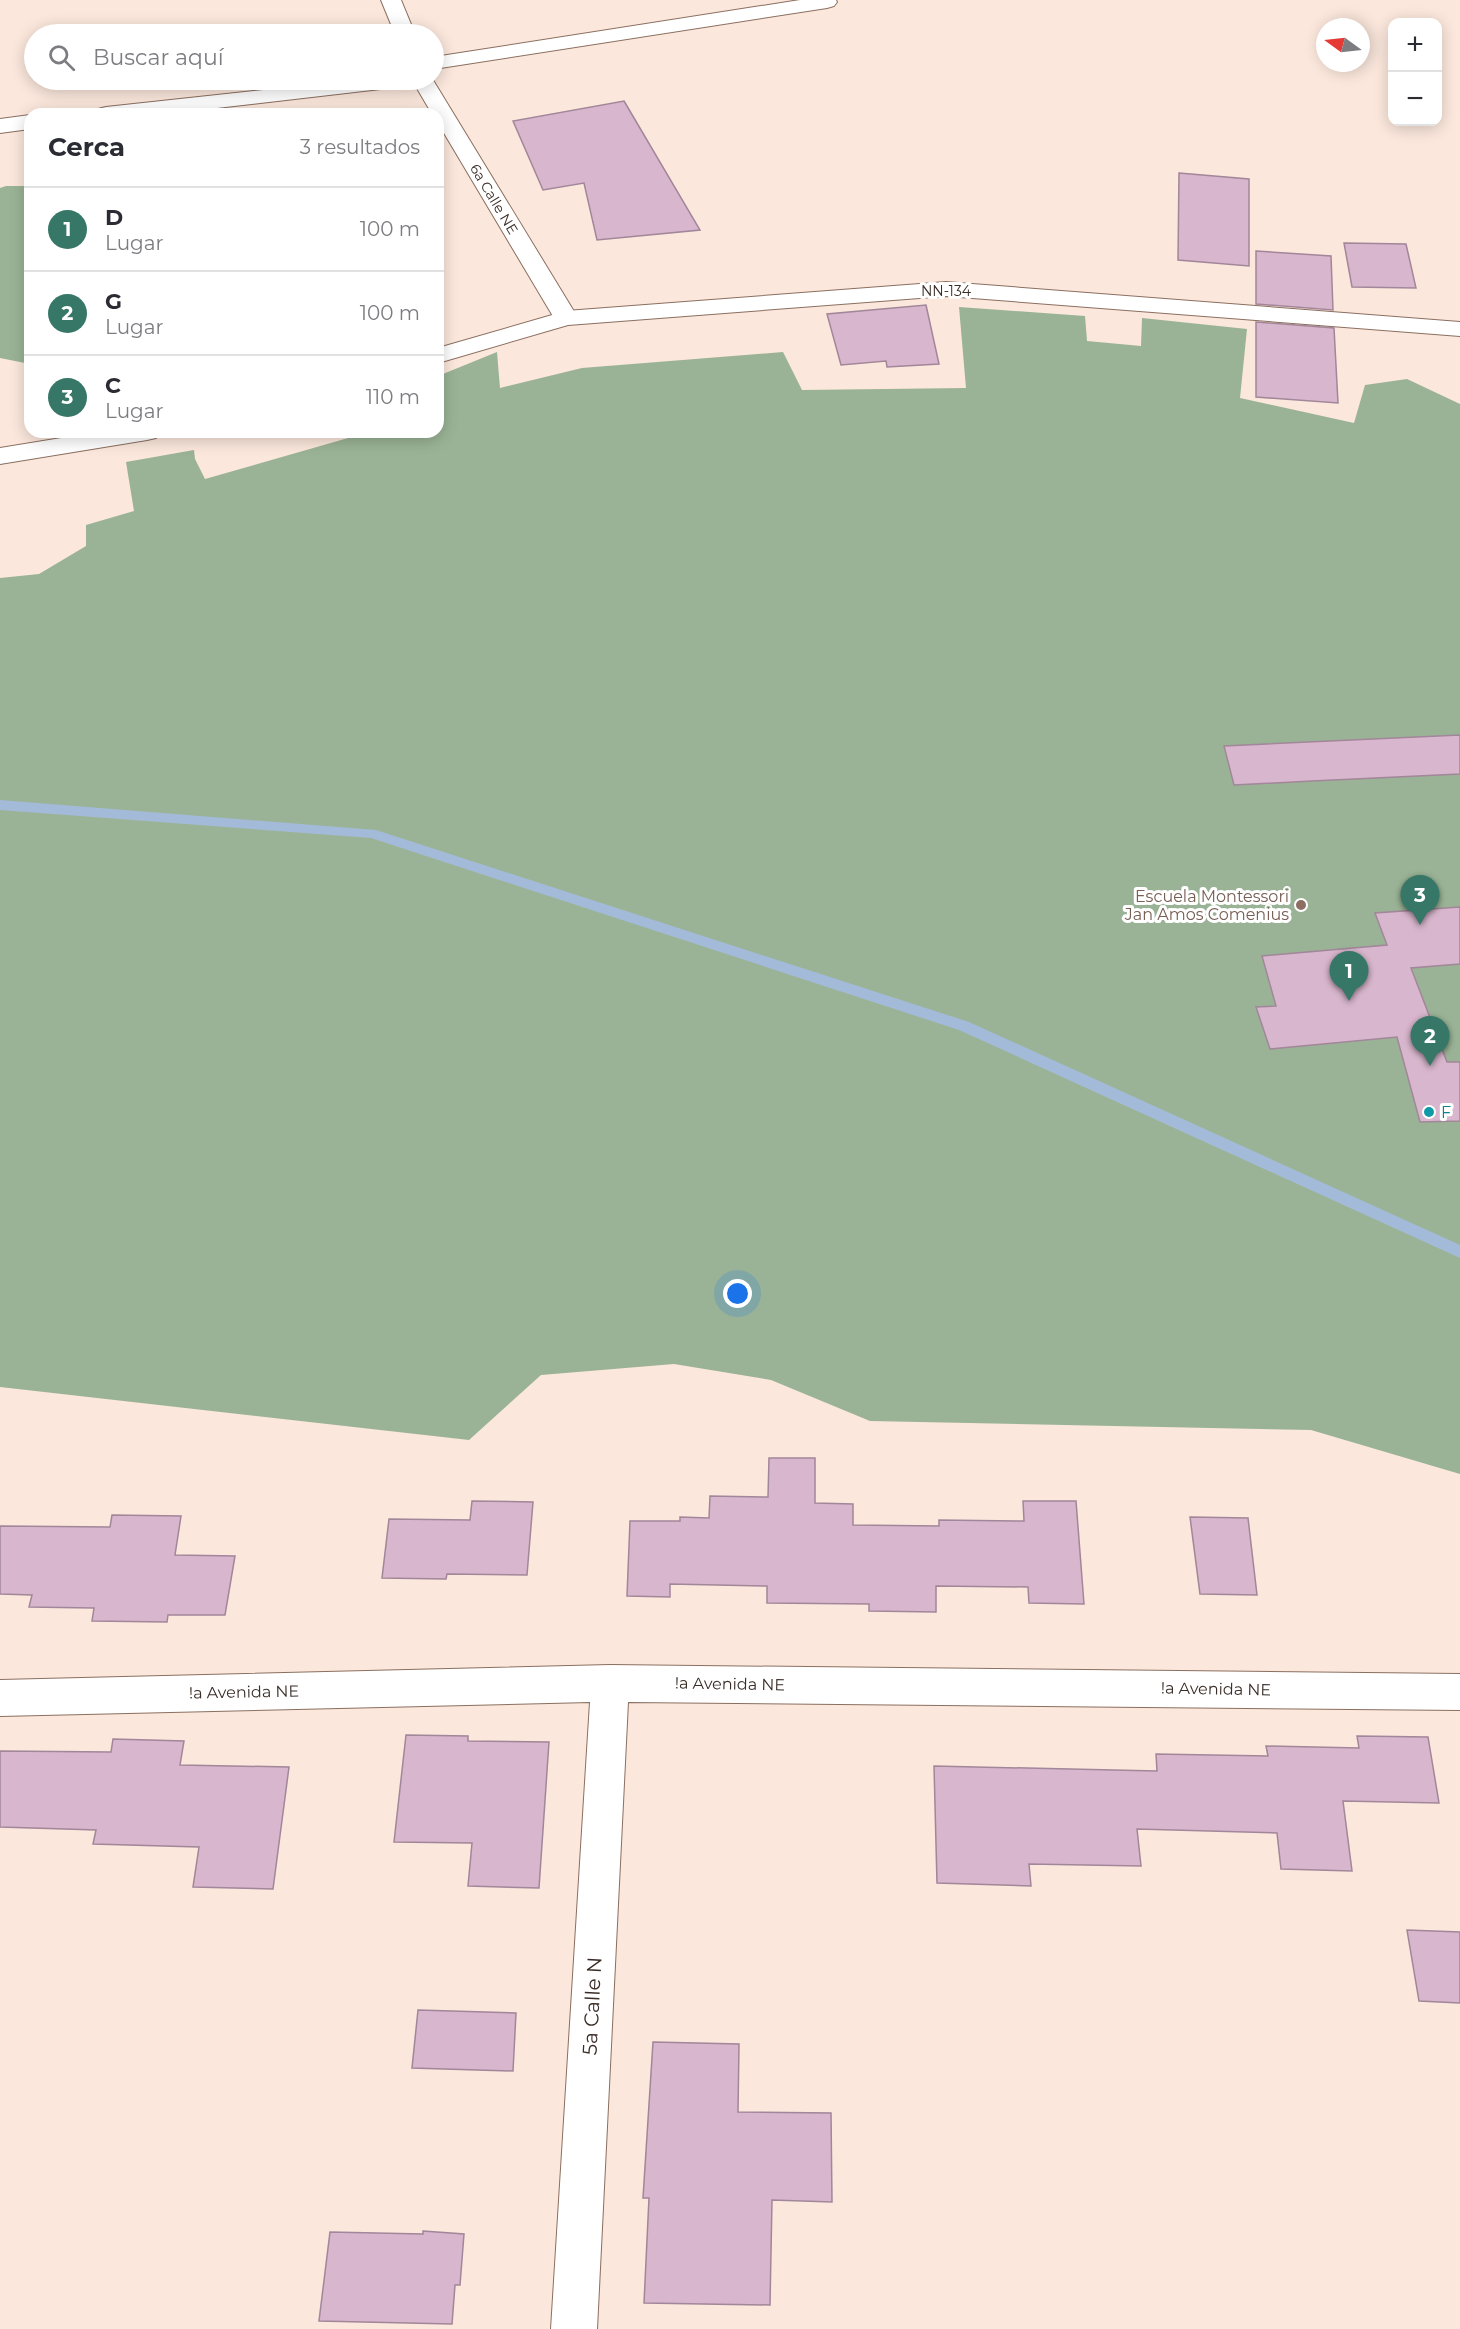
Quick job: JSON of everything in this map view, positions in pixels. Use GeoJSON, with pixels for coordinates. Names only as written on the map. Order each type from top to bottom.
{"type":"FeatureCollection","features":[{"type":"Feature","properties":{"kind":"street"},"geometry":{"type":"LineString","coordinates":[[391,0],[401,24]]}},
{"type":"Feature","properties":{"kind":"street"},"geometry":{"type":"LineString","coordinates":[[444,61],[827,2]]}},
{"type":"Feature","properties":{"kind":"street"},"geometry":{"type":"LineString","coordinates":[[160,108],[321,90]]}},
{"type":"Feature","properties":{"kind":"street","name":"6a Calle NE"},"geometry":{"type":"LineString","coordinates":[[429,90],[440,108]]}},
{"type":"Feature","properties":{"kind":"street","name":"6a Calle NE"},"geometry":{"type":"LineString","coordinates":[[444,115],[566,318]]}},
{"type":"Feature","properties":{"kind":"street"},"geometry":{"type":"LineString","coordinates":[[0,126],[24,123]]}},
{"type":"Feature","properties":{"kind":"street","name":"NN-134"},"geometry":{"type":"LineString","coordinates":[[444,354],[566,318],[946,289],[1460,329]]}},
{"type":"Feature","properties":{"kind":"street"},"geometry":{"type":"LineString","coordinates":[[0,456],[110,438]]}},
{"type":"Feature","properties":{"kind":"street","name":"!a Avenida NE"},"geometry":{"type":"LineString","coordinates":[[0,1698],[610,1683],[1460,1692]]}},
{"type":"Feature","properties":{"kind":"street","name":"5a Calle N"},"geometry":{"type":"LineString","coordinates":[[574,2329],[610,1683]]}},
{"type":"Feature","properties":{"kind":"green space"},"geometry":{"type":"Polygon","coordinates":[[[24,186],[24,363],[0,358],[0,188],[24,186]]]}},
{"type":"Feature","properties":{"kind":"green space"},"geometry":{"type":"Polygon","coordinates":[[[959,307],[1085,316],[1087,341],[1141,346],[1142,318],[1247,329],[1240,398],[1354,423],[1365,385],[1407,379],[1460,404],[1460,1474],[1311,1430],[870,1421],[771,1380],[674,1364],[541,1375],[469,1440],[0,1387],[0,578],[39,574],[86,546],[86,525],[134,511],[126,462],[194,450],[195,459],[205,479],[348,438],[444,438],[444,374],[497,352],[500,388],[582,368],[783,352],[802,390],[966,388],[959,307]]]}},
{"type":"Feature","properties":{"kind":"building"},"geometry":{"type":"Polygon","coordinates":[[[624,101],[700,230],[597,240],[584,183],[543,190],[513,121],[624,101]]]}},
{"type":"Feature","properties":{"kind":"building"},"geometry":{"type":"Polygon","coordinates":[[[1179,173],[1249,179],[1249,266],[1178,260],[1179,173]]]}},
{"type":"Feature","properties":{"kind":"building"},"geometry":{"type":"Polygon","coordinates":[[[1344,243],[1406,244],[1416,288],[1352,287],[1344,243]]]}},
{"type":"Feature","properties":{"kind":"building"},"geometry":{"type":"Polygon","coordinates":[[[1256,251],[1331,256],[1333,310],[1256,304],[1256,251]]]}},
{"type":"Feature","properties":{"kind":"building"},"geometry":{"type":"Polygon","coordinates":[[[926,305],[939,364],[887,367],[886,361],[841,365],[827,314],[926,305]]]}},
{"type":"Feature","properties":{"kind":"building"},"geometry":{"type":"Polygon","coordinates":[[[1256,322],[1334,328],[1338,403],[1256,397],[1256,322]]]}},
{"type":"Feature","properties":{"kind":"building"},"geometry":{"type":"Polygon","coordinates":[[[1460,735],[1460,774],[1234,785],[1224,746],[1460,735]]]}},
{"type":"Feature","properties":{"kind":"building"},"geometry":{"type":"Polygon","coordinates":[[[1460,907],[1460,964],[1411,968],[1447,1062],[1460,1062],[1460,1121],[1420,1122],[1397,1037],[1270,1049],[1256,1007],[1276,1006],[1262,956],[1387,945],[1375,913],[1460,907]]]}},
{"type":"Feature","properties":{"kind":"building"},"geometry":{"type":"Polygon","coordinates":[[[769,1458],[815,1458],[815,1503],[853,1504],[853,1525],[939,1526],[939,1520],[1024,1521],[1023,1501],[1076,1501],[1084,1604],[1029,1603],[1028,1587],[936,1586],[936,1612],[869,1611],[869,1604],[767,1603],[767,1586],[670,1584],[670,1597],[627,1596],[630,1521],[680,1521],[680,1517],[709,1518],[710,1496],[768,1497],[769,1458]]]}},
{"type":"Feature","properties":{"kind":"building"},"geometry":{"type":"Polygon","coordinates":[[[472,1501],[533,1502],[527,1575],[447,1574],[446,1579],[382,1578],[389,1519],[470,1520],[472,1501]]]}},
{"type":"Feature","properties":{"kind":"building"},"geometry":{"type":"Polygon","coordinates":[[[112,1515],[181,1516],[175,1555],[235,1556],[225,1615],[168,1615],[167,1622],[92,1621],[94,1608],[29,1607],[32,1595],[0,1594],[0,1526],[110,1527],[112,1515]]]}},
{"type":"Feature","properties":{"kind":"building"},"geometry":{"type":"Polygon","coordinates":[[[1190,1517],[1248,1518],[1257,1595],[1200,1594],[1190,1517]]]}},
{"type":"Feature","properties":{"kind":"building"},"geometry":{"type":"Polygon","coordinates":[[[406,1735],[468,1736],[468,1741],[549,1742],[539,1888],[468,1886],[472,1843],[394,1842],[406,1735]]]}},
{"type":"Feature","properties":{"kind":"building"},"geometry":{"type":"Polygon","coordinates":[[[1357,1736],[1428,1737],[1439,1803],[1343,1801],[1352,1871],[1281,1869],[1277,1833],[1137,1829],[1141,1866],[1029,1864],[1031,1886],[937,1883],[934,1766],[1157,1771],[1156,1754],[1268,1756],[1266,1746],[1359,1748],[1357,1736]]]}},
{"type":"Feature","properties":{"kind":"building"},"geometry":{"type":"Polygon","coordinates":[[[113,1739],[184,1741],[180,1765],[289,1767],[273,1889],[193,1887],[199,1847],[93,1844],[96,1830],[0,1827],[0,1751],[111,1752],[113,1739]]]}},
{"type":"Feature","properties":{"kind":"building"},"geometry":{"type":"Polygon","coordinates":[[[1407,1930],[1460,1932],[1460,2003],[1419,2001],[1407,1930]]]}},
{"type":"Feature","properties":{"kind":"building"},"geometry":{"type":"Polygon","coordinates":[[[418,2010],[516,2013],[513,2071],[412,2068],[418,2010]]]}},
{"type":"Feature","properties":{"kind":"building"},"geometry":{"type":"Polygon","coordinates":[[[653,2042],[739,2044],[738,2112],[831,2113],[832,2202],[772,2200],[770,2305],[644,2303],[649,2198],[643,2198],[653,2042]]]}},
{"type":"Feature","properties":{"kind":"building"},"geometry":{"type":"Polygon","coordinates":[[[423,2231],[464,2234],[460,2285],[455,2285],[452,2324],[319,2321],[330,2232],[423,2234],[423,2231]]]}},
{"type":"Feature","properties":{"kind":"waterway"},"geometry":{"type":"LineString","coordinates":[[0,805],[371,833],[964,1026],[1460,1252]]}},
{"type":"Feature","properties":{"kind":"place","name":"Escuela Montessori Jan Amos Comenius"},"geometry":{"type":"Point","coordinates":[1301,905]}},
{"type":"Feature","properties":{"kind":"place","name":"C"},"geometry":{"type":"Point","coordinates":[1420,925]}},
{"type":"Feature","properties":{"kind":"place","name":"D"},"geometry":{"type":"Point","coordinates":[1349,1001]}},
{"type":"Feature","properties":{"kind":"place","name":"G"},"geometry":{"type":"Point","coordinates":[1430,1066]}},
{"type":"Feature","properties":{"kind":"place","name":"F"},"geometry":{"type":"Point","coordinates":[1429,1112]}}]}
